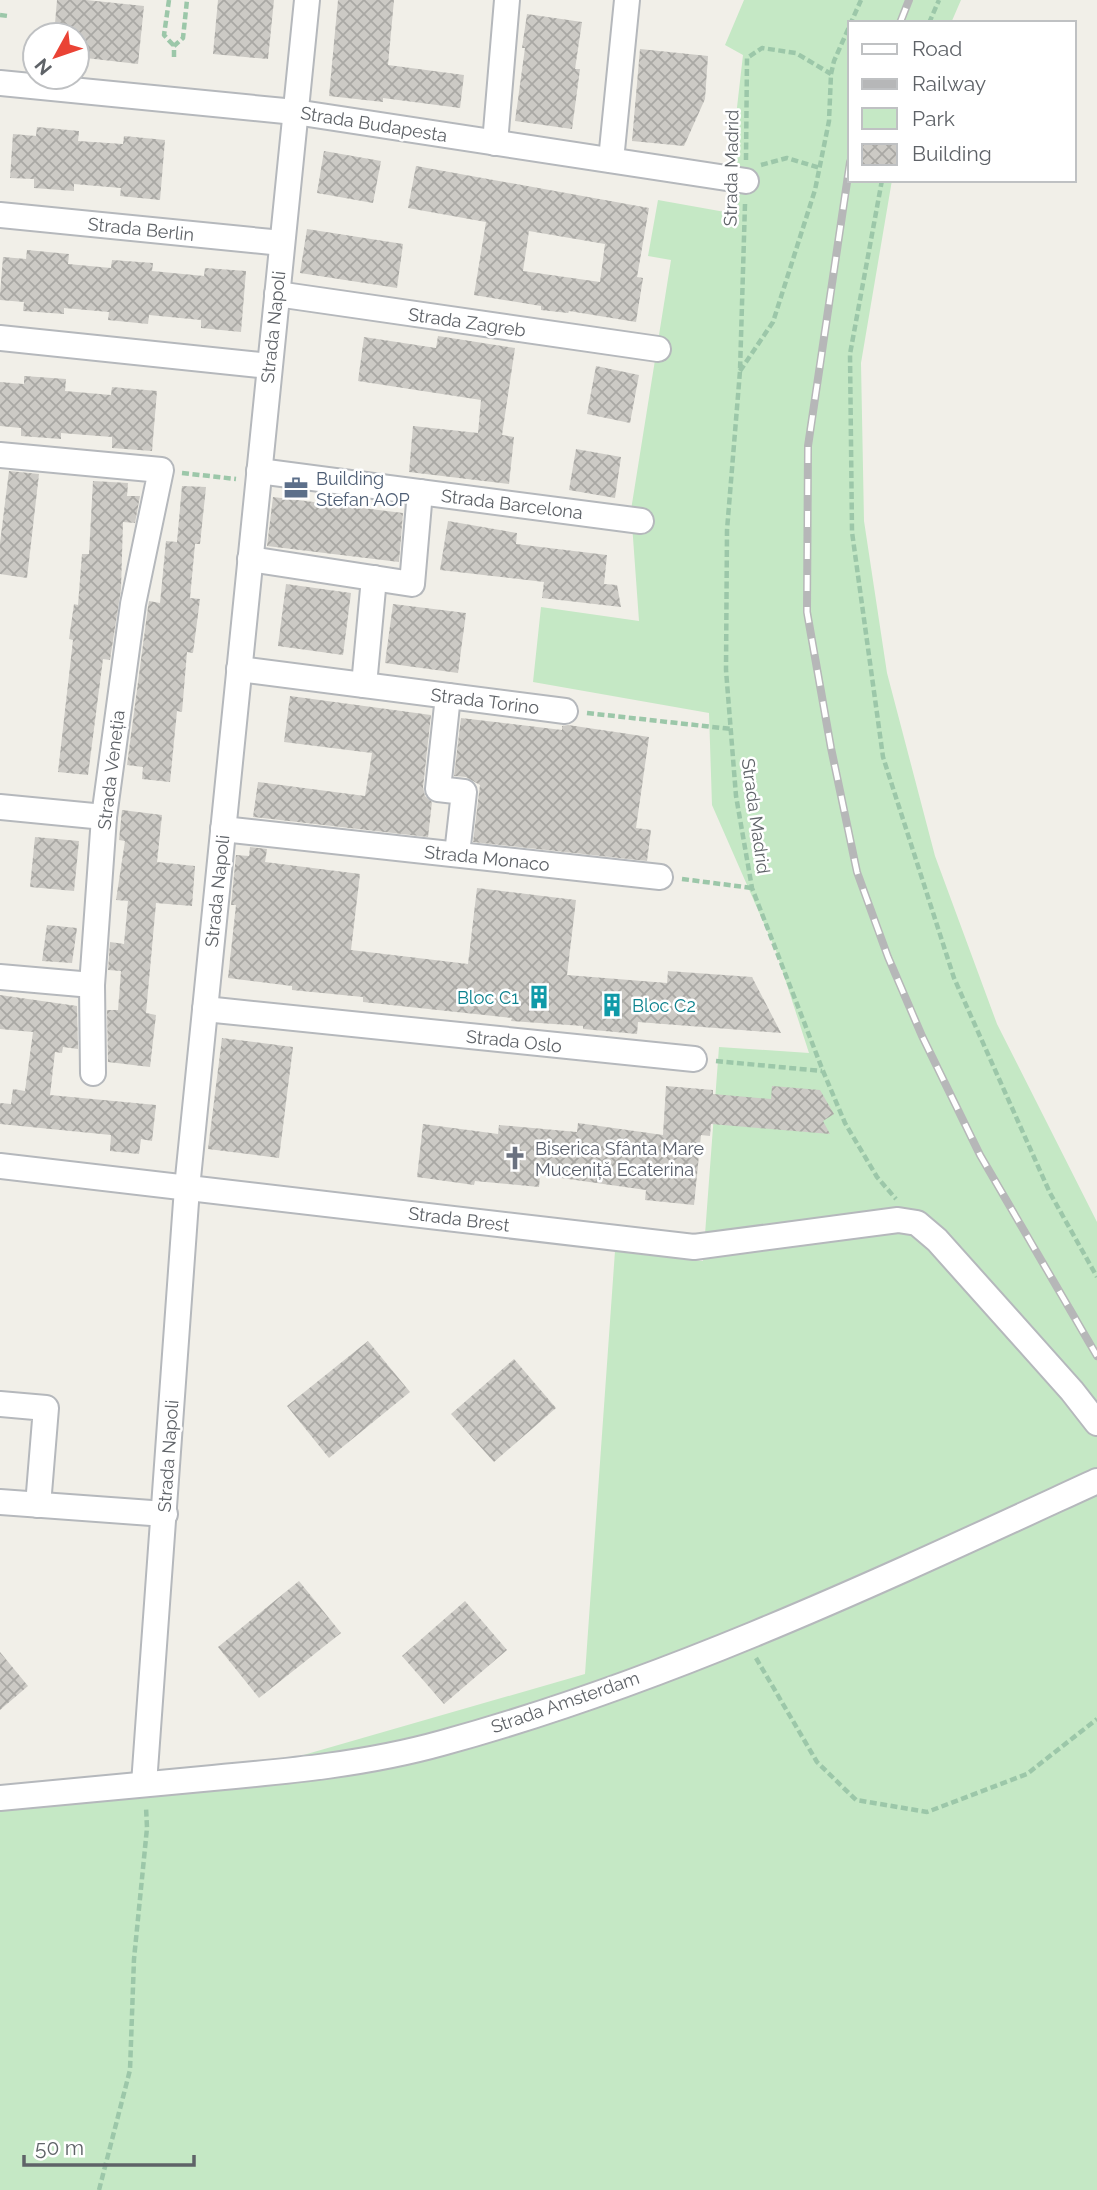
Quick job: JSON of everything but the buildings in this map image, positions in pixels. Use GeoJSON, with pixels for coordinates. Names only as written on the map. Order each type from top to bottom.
{"type":"FeatureCollection","features":[{"type":"Feature","properties":{"kind":"street","name":"Strada Napoli"},"geometry":{"type":"LineString","coordinates":[[144,1784],[187,1188],[307,0]]}},
{"type":"Feature","properties":{"kind":"street"},"geometry":{"type":"LineString","coordinates":[[495,143],[507,0]]}},
{"type":"Feature","properties":{"kind":"street"},"geometry":{"type":"LineString","coordinates":[[611,160],[627,0]]}},
{"type":"Feature","properties":{"kind":"street","name":"Strada Budapesta"},"geometry":{"type":"LineString","coordinates":[[0,83],[295,112],[746,181]]}},
{"type":"Feature","properties":{"kind":"street","name":"Strada Berlin"},"geometry":{"type":"LineString","coordinates":[[0,215],[282,243]]}},
{"type":"Feature","properties":{"kind":"street","name":"Strada Zagreb"},"geometry":{"type":"LineString","coordinates":[[277,294],[658,349]]}},
{"type":"Feature","properties":{"kind":"street"},"geometry":{"type":"LineString","coordinates":[[0,338],[270,366]]}},
{"type":"Feature","properties":{"kind":"street"},"geometry":{"type":"LineString","coordinates":[[0,454],[160,470]]}},
{"type":"Feature","properties":{"kind":"street","name":"Strada Veneția"},"geometry":{"type":"LineString","coordinates":[[93,1073],[92,985],[104,817],[133,604],[160,470]]}},
{"type":"Feature","properties":{"kind":"street","name":"Strada Barcelona"},"geometry":{"type":"LineString","coordinates":[[258,476],[421,492],[641,521]]}},
{"type":"Feature","properties":{"kind":"street"},"geometry":{"type":"LineString","coordinates":[[250,559],[412,584],[421,492]]}},
{"type":"Feature","properties":{"kind":"street"},"geometry":{"type":"LineString","coordinates":[[365,685],[374,578]]}},
{"type":"Feature","properties":{"kind":"street","name":"Strada Torino"},"geometry":{"type":"LineString","coordinates":[[239,669],[565,711]]}},
{"type":"Feature","properties":{"kind":"street"},"geometry":{"type":"LineString","coordinates":[[448,696],[438,789],[464,792],[457,854]]}},
{"type":"Feature","properties":{"kind":"street"},"geometry":{"type":"LineString","coordinates":[[0,807],[104,817]]}},
{"type":"Feature","properties":{"kind":"street","name":"Strada Monaco"},"geometry":{"type":"LineString","coordinates":[[223,829],[660,877]]}},
{"type":"Feature","properties":{"kind":"street"},"geometry":{"type":"LineString","coordinates":[[0,977],[92,985]]}},
{"type":"Feature","properties":{"kind":"street","name":"Strada Oslo"},"geometry":{"type":"LineString","coordinates":[[205,1009],[694,1059]]}},
{"type":"Feature","properties":{"kind":"street","name":"Strada Brest"},"geometry":{"type":"LineString","coordinates":[[0,1166],[694,1247],[898,1220],[917,1223]]}},
{"type":"Feature","properties":{"kind":"street"},"geometry":{"type":"LineString","coordinates":[[917,1223],[972,1278],[1097,1423]]}},
{"type":"Feature","properties":{"kind":"street"},"geometry":{"type":"LineString","coordinates":[[0,1404],[46,1408],[38,1505]]}},
{"type":"Feature","properties":{"kind":"street","name":"Strada Amsterdam"},"geometry":{"type":"LineString","coordinates":[[0,1798],[320,1768],[440,1744],[578,1700],[731,1643],[941,1553],[1097,1481]]}},
{"type":"Feature","properties":{"kind":"street"},"geometry":{"type":"LineString","coordinates":[[0,1502],[165,1514]]}},
{"type":"Feature","properties":{"kind":"path"},"geometry":{"type":"LineString","coordinates":[[169,0],[164,35],[174,46],[174,57]]}},
{"type":"Feature","properties":{"kind":"path"},"geometry":{"type":"LineString","coordinates":[[174,46],[183,38],[187,0]]}},
{"type":"Feature","properties":{"kind":"path","name":"Strada Madrid"},"geometry":{"type":"LineString","coordinates":[[851,21],[861,0]]}},
{"type":"Feature","properties":{"kind":"path"},"geometry":{"type":"LineString","coordinates":[[930,21],[939,0]]}},
{"type":"Feature","properties":{"kind":"path"},"geometry":{"type":"LineString","coordinates":[[0,15],[8,16]]}},
{"type":"Feature","properties":{"kind":"path","name":"Strada Madrid"},"geometry":{"type":"LineString","coordinates":[[740,372],[773,322],[816,190],[829,121],[831,74],[848,27]]}},
{"type":"Feature","properties":{"kind":"path","name":"Strada Madrid"},"geometry":{"type":"LineString","coordinates":[[831,74],[796,53],[762,48],[747,58],[740,372],[727,530],[726,670],[736,796],[752,888],[845,1123],[877,1177],[917,1223]]}},
{"type":"Feature","properties":{"kind":"path"},"geometry":{"type":"LineString","coordinates":[[746,181],[762,164],[787,158],[820,168]]}},
{"type":"Feature","properties":{"kind":"path"},"geometry":{"type":"LineString","coordinates":[[882,182],[850,354],[852,532],[883,757],[954,978],[1050,1193],[1097,1277]]}},
{"type":"Feature","properties":{"kind":"path"},"geometry":{"type":"LineString","coordinates":[[160,470],[258,476]]}},
{"type":"Feature","properties":{"kind":"path","name":"Strada Torino"},"geometry":{"type":"LineString","coordinates":[[565,711],[731,729]]}},
{"type":"Feature","properties":{"kind":"path"},"geometry":{"type":"LineString","coordinates":[[660,877],[752,888]]}},
{"type":"Feature","properties":{"kind":"path"},"geometry":{"type":"LineString","coordinates":[[694,1059],[823,1071]]}},
{"type":"Feature","properties":{"kind":"path"},"geometry":{"type":"LineString","coordinates":[[731,1643],[757,1658],[817,1762],[856,1800],[927,1812],[1027,1774],[1097,1719]]}},
{"type":"Feature","properties":{"kind":"path"},"geometry":{"type":"LineString","coordinates":[[99,2190],[130,2070],[134,1959],[147,1828],[144,1784]]}},
{"type":"Feature","properties":{"kind":"green space"},"geometry":{"type":"Polygon","coordinates":[[[744,0],[961,0],[952,21],[848,21],[848,182],[892,182],[861,363],[864,521],[887,673],[935,856],[997,1024],[1097,1222],[1097,2190],[0,2190],[0,1811],[161,1796],[585,1674],[615,1251],[703,1261],[719,1047],[809,1053],[776,951],[712,805],[709,713],[533,682],[541,607],[639,621],[631,510],[671,260],[648,256],[658,200],[725,212],[743,55],[725,45],[744,0]]]}},
{"type":"Feature","properties":{"kind":"railway"},"geometry":{"type":"LineString","coordinates":[[901,21],[909,0]]}},
{"type":"Feature","properties":{"kind":"railway"},"geometry":{"type":"LineString","coordinates":[[848,176],[808,446],[807,612],[831,748],[857,872],[888,957],[922,1036],[980,1155],[1097,1356]]}},
{"type":"Feature","properties":{"kind":"place","name":"Building Stefan AOP"},"geometry":{"type":"Point","coordinates":[296,488]}},
{"type":"Feature","properties":{"kind":"place","name":"Bloc C1"},"geometry":{"type":"Point","coordinates":[539,997]}},
{"type":"Feature","properties":{"kind":"place","name":"Bloc C2"},"geometry":{"type":"Point","coordinates":[612,1005]}},
{"type":"Feature","properties":{"kind":"place","name":"Biserica Sfânta Mare Muceniță Ecaterina"},"geometry":{"type":"Point","coordinates":[515,1158]}}]}
